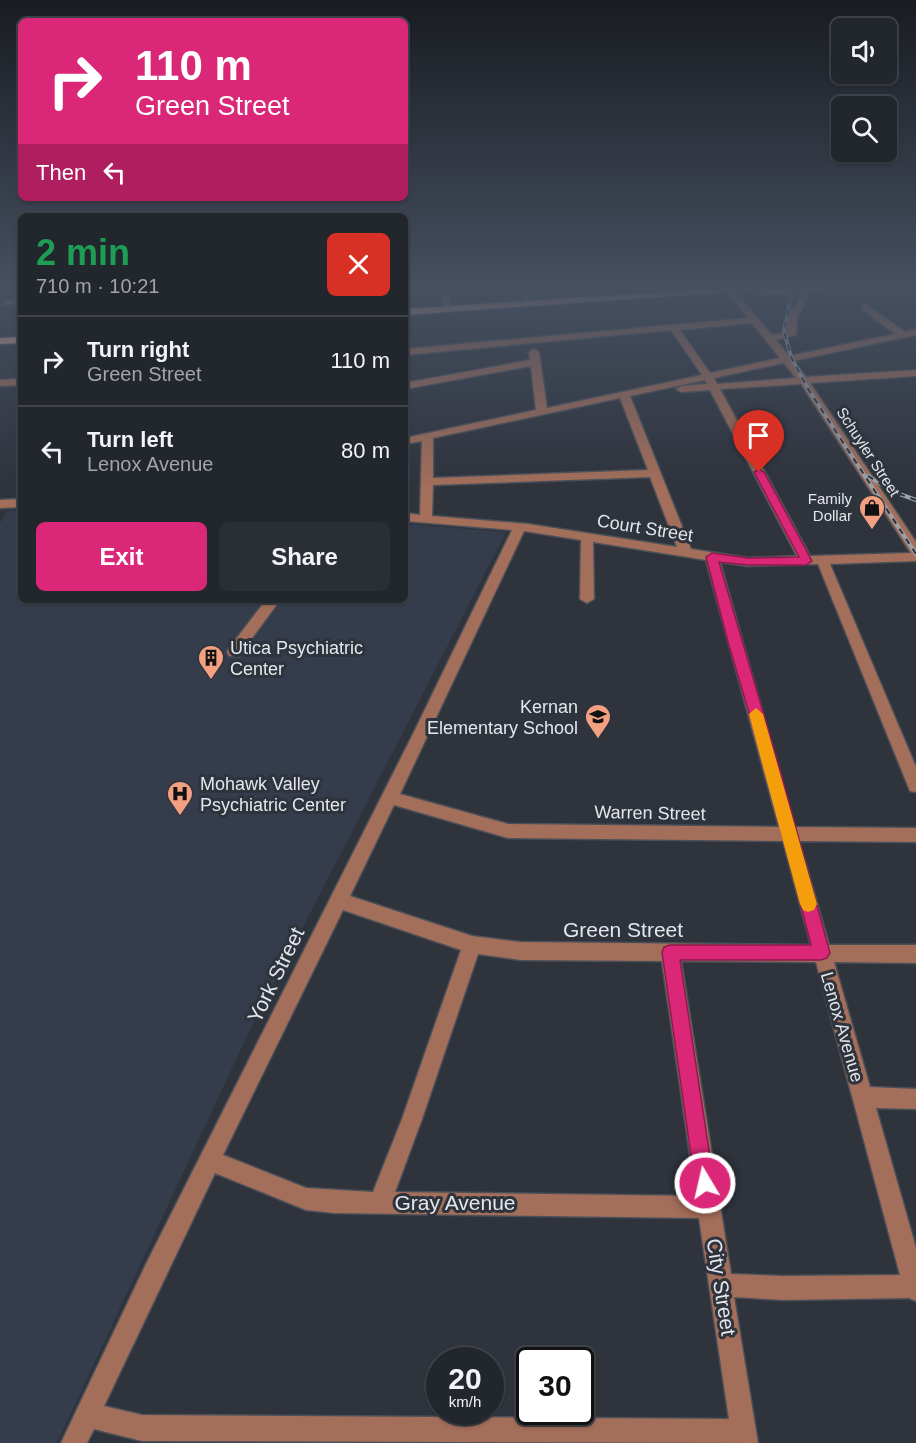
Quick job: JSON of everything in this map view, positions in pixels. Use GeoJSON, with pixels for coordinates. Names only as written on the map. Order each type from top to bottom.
{"type":"FeatureCollection","features":[{"type":"Feature","properties":{"kind":"street"},"geometry":{"type":"LineString","coordinates":[[534,353],[542,412]]}},
{"type":"Feature","properties":{"kind":"street"},"geometry":{"type":"LineString","coordinates":[[691,353],[714,387],[806,561]]}},
{"type":"Feature","properties":{"kind":"street","name":"Schuyler Street"},"geometry":{"type":"LineString","coordinates":[[783,353],[916,551]]}},
{"type":"Feature","properties":{"kind":"street"},"geometry":{"type":"LineString","coordinates":[[408,440],[814,353]]}},
{"type":"Feature","properties":{"kind":"street"},"geometry":{"type":"LineString","coordinates":[[408,385],[535,362]]}},
{"type":"Feature","properties":{"kind":"street"},"geometry":{"type":"LineString","coordinates":[[642,391],[916,373]]}},
{"type":"Feature","properties":{"kind":"street"},"geometry":{"type":"LineString","coordinates":[[0,383],[18,382]]}},
{"type":"Feature","properties":{"kind":"street"},"geometry":{"type":"LineString","coordinates":[[624,395],[686,553]]}},
{"type":"Feature","properties":{"kind":"street"},"geometry":{"type":"LineString","coordinates":[[426,519],[428,435]]}},
{"type":"Feature","properties":{"kind":"street"},"geometry":{"type":"LineString","coordinates":[[427,482],[655,473]]}},
{"type":"Feature","properties":{"kind":"street"},"geometry":{"type":"LineString","coordinates":[[0,504],[18,503]]}},
{"type":"Feature","properties":{"kind":"street","name":"Court Street"},"geometry":{"type":"LineString","coordinates":[[408,517],[520,527],[748,562],[916,557]]}},
{"type":"Feature","properties":{"kind":"street","name":"York Street"},"geometry":{"type":"LineString","coordinates":[[74,1443],[520,527]]}},
{"type":"Feature","properties":{"kind":"street"},"geometry":{"type":"LineString","coordinates":[[587,537],[587,599]]}},
{"type":"Feature","properties":{"kind":"street","name":"Lenox Avenue"},"geometry":{"type":"LineString","coordinates":[[712,557],[916,1287]]}},
{"type":"Feature","properties":{"kind":"street"},"geometry":{"type":"LineString","coordinates":[[823,561],[916,786]]}},
{"type":"Feature","properties":{"kind":"street"},"geometry":{"type":"LineString","coordinates":[[234,652],[271,603]]}},
{"type":"Feature","properties":{"kind":"street","name":"Warren Street"},"geometry":{"type":"LineString","coordinates":[[388,797],[508,831],[916,835]]}},
{"type":"Feature","properties":{"kind":"street","name":"Green Street"},"geometry":{"type":"LineString","coordinates":[[338,900],[472,945],[521,951],[916,954]]}},
{"type":"Feature","properties":{"kind":"street"},"geometry":{"type":"LineString","coordinates":[[380,1202],[412,1119],[472,945]]}},
{"type":"Feature","properties":{"kind":"street","name":"City Street"},"geometry":{"type":"LineString","coordinates":[[670,952],[745,1438]]}},
{"type":"Feature","properties":{"kind":"street"},"geometry":{"type":"LineString","coordinates":[[862,1097],[916,1099]]}},
{"type":"Feature","properties":{"kind":"street","name":"Gray Avenue"},"geometry":{"type":"LineString","coordinates":[[210,1160],[306,1199],[334,1202],[708,1207]]}},
{"type":"Feature","properties":{"kind":"street"},"geometry":{"type":"LineString","coordinates":[[721,1285],[784,1288],[916,1287]]}},
{"type":"Feature","properties":{"kind":"street"},"geometry":{"type":"LineString","coordinates":[[87,1415],[142,1428],[745,1438]]}},
{"type":"Feature","properties":{"kind":"shaded area","name":"Mohawk Valley Psychiatric Center"},"geometry":{"type":"Polygon","coordinates":[[[18,510],[18,603],[408,603],[408,524],[506,532],[248,1034],[57,1443],[0,1443],[0,523],[7,511],[18,510]]]}},
{"type":"Feature","properties":{"kind":"railway"},"geometry":{"type":"LineString","coordinates":[[790,353],[808,389],[916,554]]}},
{"type":"Feature","properties":{"kind":"railway"},"geometry":{"type":"LineString","coordinates":[[868,476],[894,492],[916,500]]}},
{"type":"Feature","properties":{"kind":"slow traffic"},"geometry":{"type":"LineString","coordinates":[[756,714],[808,904]]}},
{"type":"Feature","properties":{"kind":"place","name":"Family Dollar"},"geometry":{"type":"Point","coordinates":[872,531]}},
{"type":"Feature","properties":{"kind":"place","name":"Utica Psychiatric Center"},"geometry":{"type":"Point","coordinates":[211,681]}},
{"type":"Feature","properties":{"kind":"place","name":"Kernan Elementary School"},"geometry":{"type":"Point","coordinates":[598,740]}},
{"type":"Feature","properties":{"kind":"place","name":"Mohawk Valley Psychiatric Center"},"geometry":{"type":"Point","coordinates":[180,817]}},
{"type":"Feature","properties":{"kind":"route"},"geometry":{"type":"LineString","coordinates":[[705,1183],[670,952],[821,953],[773,770],[734,642],[712,557],[748,562],[806,561],[759,472]]}}]}
